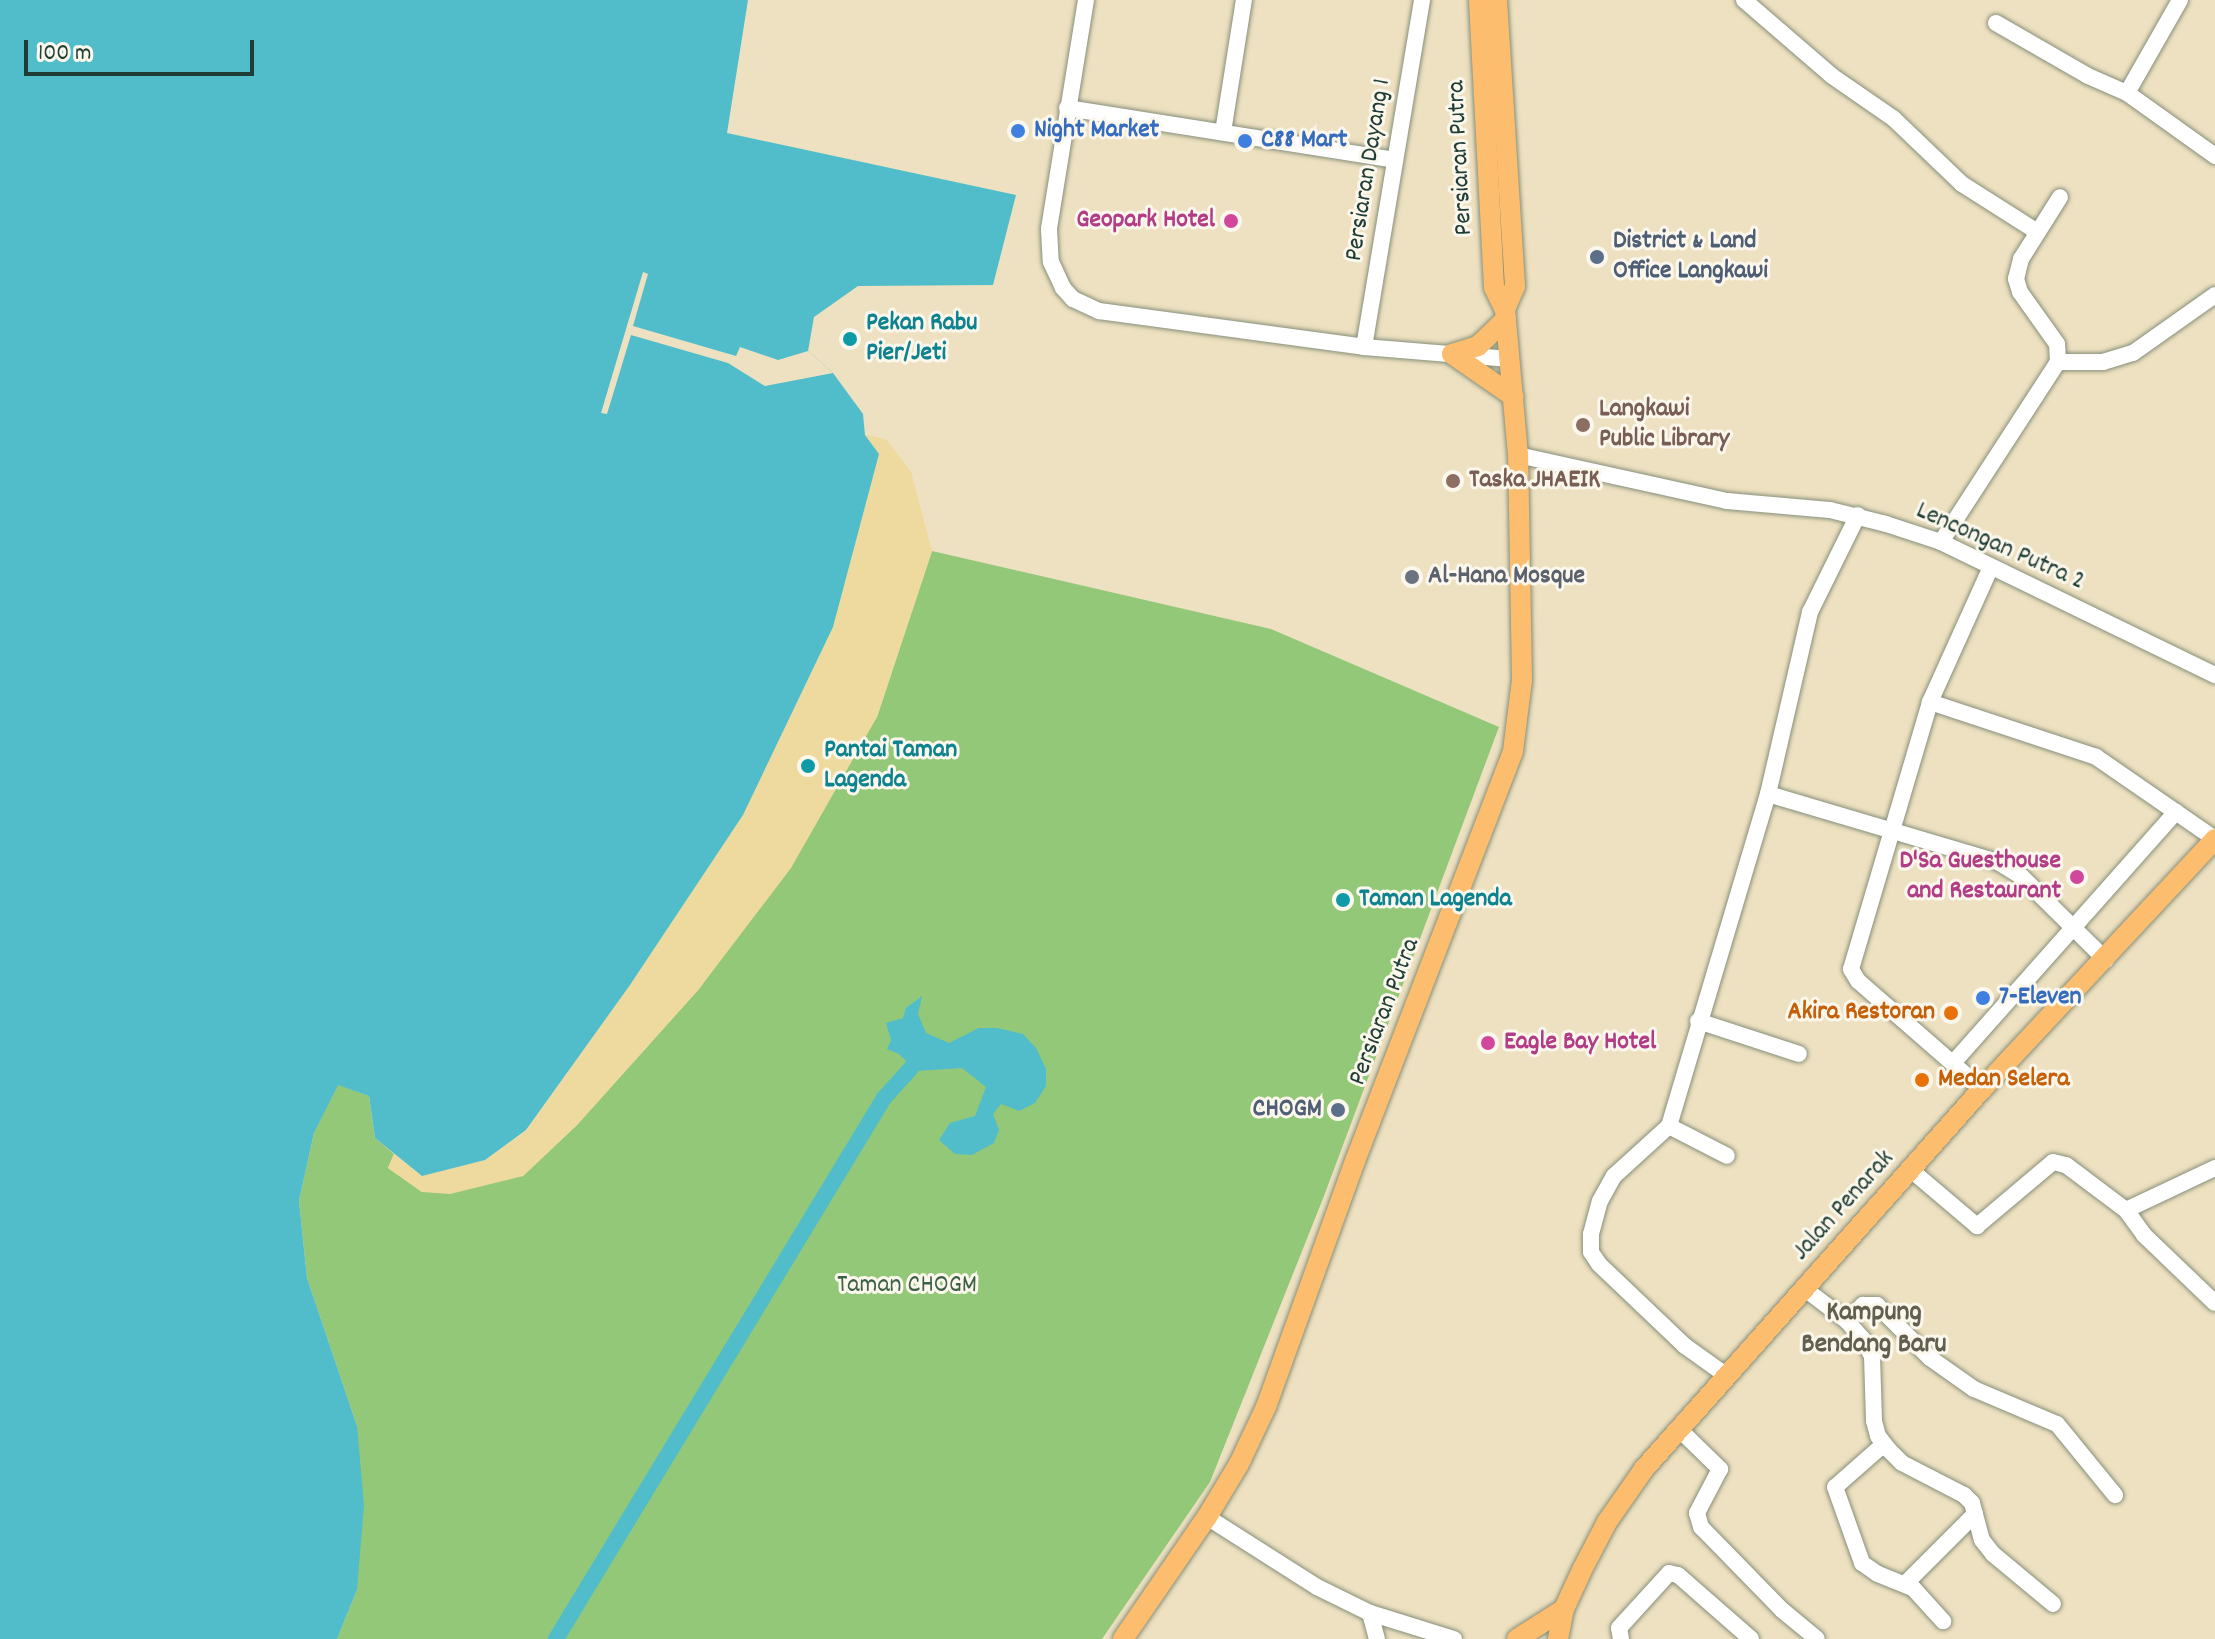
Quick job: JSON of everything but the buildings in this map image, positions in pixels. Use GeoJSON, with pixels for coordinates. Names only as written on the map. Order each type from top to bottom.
{"type":"FeatureCollection","features":[{"type":"Feature","properties":{"kind":"main road","name":"Persiaran Putra"},"geometry":{"type":"LineString","coordinates":[[1123,1639],[1207,1517],[1239,1464],[1266,1407],[1355,1161],[1513,751],[1522,680],[1518,455],[1505,315],[1494,287],[1479,0]]}},
{"type":"Feature","properties":{"kind":"main road","name":"Persiaran Putra"},"geometry":{"type":"LineString","coordinates":[[1497,0],[1515,286],[1505,315]]}},
{"type":"Feature","properties":{"kind":"main road"},"geometry":{"type":"LineString","coordinates":[[1452,354],[1478,346],[1505,315]]}},
{"type":"Feature","properties":{"kind":"main road"},"geometry":{"type":"LineString","coordinates":[[1452,354],[1514,397]]}},
{"type":"Feature","properties":{"kind":"main road","name":"Jalan Penarak"},"geometry":{"type":"LineString","coordinates":[[1558,1639],[1564,1609],[1615,1509],[1678,1428],[1982,1089],[2106,960],[2215,839]]}},
{"type":"Feature","properties":{"kind":"main road"},"geometry":{"type":"LineString","coordinates":[[1517,1639],[1564,1609]]}},
{"type":"Feature","properties":{"kind":"street"},"geometry":{"type":"LineString","coordinates":[[1086,0],[1049,229],[1051,262],[1063,288],[1085,307],[1364,347],[1510,359]]}},
{"type":"Feature","properties":{"kind":"street"},"geometry":{"type":"LineString","coordinates":[[1223,132],[1244,0]]}},
{"type":"Feature","properties":{"kind":"street","name":"Persiaran Dayang 1"},"geometry":{"type":"LineString","coordinates":[[1364,347],[1422,0]]}},
{"type":"Feature","properties":{"kind":"street"},"geometry":{"type":"LineString","coordinates":[[1744,0],[1832,76],[1894,119],[1962,184],[2036,231]]}},
{"type":"Feature","properties":{"kind":"street"},"geometry":{"type":"LineString","coordinates":[[2127,93],[2180,0]]}},
{"type":"Feature","properties":{"kind":"street"},"geometry":{"type":"LineString","coordinates":[[1996,23],[2088,76],[2127,93],[2215,156]]}},
{"type":"Feature","properties":{"kind":"street"},"geometry":{"type":"LineString","coordinates":[[1067,108],[1395,160]]}},
{"type":"Feature","properties":{"kind":"street"},"geometry":{"type":"LineString","coordinates":[[1941,542],[2058,362],[2057,344],[2020,292],[2016,279],[2021,259],[2036,231],[2060,197]]}},
{"type":"Feature","properties":{"kind":"street"},"geometry":{"type":"LineString","coordinates":[[2058,362],[2103,362],[2133,353],[2215,295]]}},
{"type":"Feature","properties":{"kind":"street","name":"Lencongan Putra 2"},"geometry":{"type":"LineString","coordinates":[[1518,455],[1727,501],[1858,515],[1941,542],[2215,675]]}},
{"type":"Feature","properties":{"kind":"street"},"geometry":{"type":"LineString","coordinates":[[1727,1376],[1685,1346],[1599,1264],[1591,1252],[1591,1234],[1600,1201],[1614,1176],[1669,1126],[1768,794],[1810,612],[1858,515]]}},
{"type":"Feature","properties":{"kind":"street"},"geometry":{"type":"LineString","coordinates":[[1982,1089],[1858,981],[1851,969],[1930,702],[1991,567]]}},
{"type":"Feature","properties":{"kind":"street"},"geometry":{"type":"LineString","coordinates":[[1930,702],[2096,757],[2215,839]]}},
{"type":"Feature","properties":{"kind":"street"},"geometry":{"type":"LineString","coordinates":[[1768,794],[1998,862],[2022,877],[2072,930],[2106,960]]}},
{"type":"Feature","properties":{"kind":"street"},"geometry":{"type":"LineString","coordinates":[[1953,1063],[2176,812]]}},
{"type":"Feature","properties":{"kind":"street"},"geometry":{"type":"LineString","coordinates":[[1698,1021],[1799,1054]]}},
{"type":"Feature","properties":{"kind":"street"},"geometry":{"type":"LineString","coordinates":[[1669,1126],[1727,1156]]}},
{"type":"Feature","properties":{"kind":"street"},"geometry":{"type":"LineString","coordinates":[[1911,1170],[1977,1226],[2053,1162],[2066,1165],[2126,1210],[2144,1235],[2215,1303]]}},
{"type":"Feature","properties":{"kind":"street"},"geometry":{"type":"LineString","coordinates":[[2126,1210],[2215,1168]]}},
{"type":"Feature","properties":{"kind":"street"},"geometry":{"type":"LineString","coordinates":[[1805,1289],[1847,1321],[1872,1356],[1874,1421],[1884,1444],[1902,1463],[1964,1495],[1975,1514],[1982,1540],[1993,1554],[2053,1604]]}},
{"type":"Feature","properties":{"kind":"street"},"geometry":{"type":"LineString","coordinates":[[1847,1321],[1863,1305],[1877,1305],[1930,1358],[1974,1389],[2057,1424],[2115,1495]]}},
{"type":"Feature","properties":{"kind":"street"},"geometry":{"type":"LineString","coordinates":[[1678,1428],[1720,1469],[1697,1513],[1701,1527],[1782,1610],[1817,1639]]}},
{"type":"Feature","properties":{"kind":"street"},"geometry":{"type":"LineString","coordinates":[[1884,1444],[1835,1487],[1862,1563],[1924,1597],[1943,1621]]}},
{"type":"Feature","properties":{"kind":"street"},"geometry":{"type":"LineString","coordinates":[[1905,1584],[1975,1514]]}},
{"type":"Feature","properties":{"kind":"street"},"geometry":{"type":"LineString","coordinates":[[1207,1517],[1317,1587],[1370,1613],[1454,1639]]}},
{"type":"Feature","properties":{"kind":"street"},"geometry":{"type":"LineString","coordinates":[[1621,1639],[1619,1628],[1669,1573],[1678,1575],[1751,1639]]}},
{"type":"Feature","properties":{"kind":"street"},"geometry":{"type":"LineString","coordinates":[[1370,1613],[1377,1639]]}},
{"type":"Feature","properties":{"kind":"green space","name":"Taman CHOGM"},"geometry":{"type":"Polygon","coordinates":[[[932,551],[1271,629],[1499,727],[1324,1196],[1210,1482],[1102,1639],[337,1639],[357,1590],[357,1426],[307,1278],[299,1201],[314,1133],[337,1084],[369,1096],[375,1138],[394,1154],[388,1168],[422,1192],[523,1176],[577,1125],[699,989],[877,717],[932,551]]]}},
{"type":"Feature","properties":{"kind":"sand","name":"Pantai Taman Lagenda"},"geometry":{"type":"Polygon","coordinates":[[[865,435],[886,439],[911,472],[932,551],[877,717],[791,868],[699,989],[577,1125],[523,1176],[450,1194],[422,1192],[388,1168],[394,1154],[422,1176],[485,1160],[526,1131],[630,985],[743,815],[833,627],[879,454],[865,435]]]}},
{"type":"Feature","properties":{"kind":"water"},"geometry":{"type":"Polygon","coordinates":[[[0,0],[748,0],[727,133],[1016,195],[993,285],[858,286],[814,317],[808,351],[833,373],[863,414],[865,435],[879,454],[833,627],[743,815],[630,985],[526,1130],[485,1160],[422,1176],[375,1138],[369,1096],[338,1085],[314,1133],[299,1201],[307,1278],[357,1426],[364,1505],[357,1590],[337,1639],[0,1639],[0,0]]]}},
{"type":"Feature","properties":{"kind":"water"},"geometry":{"type":"Polygon","coordinates":[[[922,996],[918,1014],[926,1033],[949,1043],[979,1028],[997,1028],[1023,1034],[1036,1048],[1046,1069],[1046,1086],[1035,1103],[1019,1111],[1001,1104],[993,1114],[999,1130],[994,1143],[972,1155],[955,1154],[939,1140],[950,1123],[975,1116],[986,1087],[962,1068],[916,1071],[899,1054],[887,1049],[891,1040],[886,1023],[903,1018],[906,1008],[922,996]]]}},
{"type":"Feature","properties":{"kind":"pier"},"geometry":{"type":"Polygon","coordinates":[[[643,272],[648,274],[633,326],[736,356],[740,347],[778,360],[808,351],[833,373],[765,386],[728,363],[631,335],[607,414],[601,413],[643,272]]]}},
{"type":"Feature","properties":{"kind":"waterway"},"geometry":{"type":"LineString","coordinates":[[556,1639],[884,1098],[911,1068]]}},
{"type":"Feature","properties":{"kind":"place","name":"Night Market"},"geometry":{"type":"Point","coordinates":[1018,131]}},
{"type":"Feature","properties":{"kind":"place","name":"C88 Mart"},"geometry":{"type":"Point","coordinates":[1245,141]}},
{"type":"Feature","properties":{"kind":"place","name":"Geopark Hotel"},"geometry":{"type":"Point","coordinates":[1231,221]}},
{"type":"Feature","properties":{"kind":"place","name":"District & Land Office Langkawi"},"geometry":{"type":"Point","coordinates":[1597,257]}},
{"type":"Feature","properties":{"kind":"place","name":"Pekan Rabu Pier/Jeti"},"geometry":{"type":"Point","coordinates":[850,339]}},
{"type":"Feature","properties":{"kind":"place","name":"Langkawi Public Library"},"geometry":{"type":"Point","coordinates":[1583,425]}},
{"type":"Feature","properties":{"kind":"place","name":"Taska JHAEIK"},"geometry":{"type":"Point","coordinates":[1453,481]}},
{"type":"Feature","properties":{"kind":"place","name":"Al-Hana Mosque"},"geometry":{"type":"Point","coordinates":[1412,577]}},
{"type":"Feature","properties":{"kind":"place","name":"Pantai Taman Lagenda"},"geometry":{"type":"Point","coordinates":[808,766]}},
{"type":"Feature","properties":{"kind":"place","name":"D'Sa Guesthouse and Restaurant"},"geometry":{"type":"Point","coordinates":[2077,877]}},
{"type":"Feature","properties":{"kind":"place","name":"Taman Lagenda"},"geometry":{"type":"Point","coordinates":[1343,900]}},
{"type":"Feature","properties":{"kind":"place","name":"7-Eleven"},"geometry":{"type":"Point","coordinates":[1983,998]}},
{"type":"Feature","properties":{"kind":"place","name":"Akira Restoran"},"geometry":{"type":"Point","coordinates":[1951,1013]}},
{"type":"Feature","properties":{"kind":"place","name":"Eagle Bay Hotel"},"geometry":{"type":"Point","coordinates":[1488,1043]}},
{"type":"Feature","properties":{"kind":"place","name":"Medan Selera"},"geometry":{"type":"Point","coordinates":[1922,1080]}},
{"type":"Feature","properties":{"kind":"place","name":"CHOGM"},"geometry":{"type":"Point","coordinates":[1338,1110]}},
{"type":"Feature","properties":{"kind":"district","name":"Kampung Bendang Baru"},"geometry":{"type":"Point","coordinates":[1874,1330]}}]}
